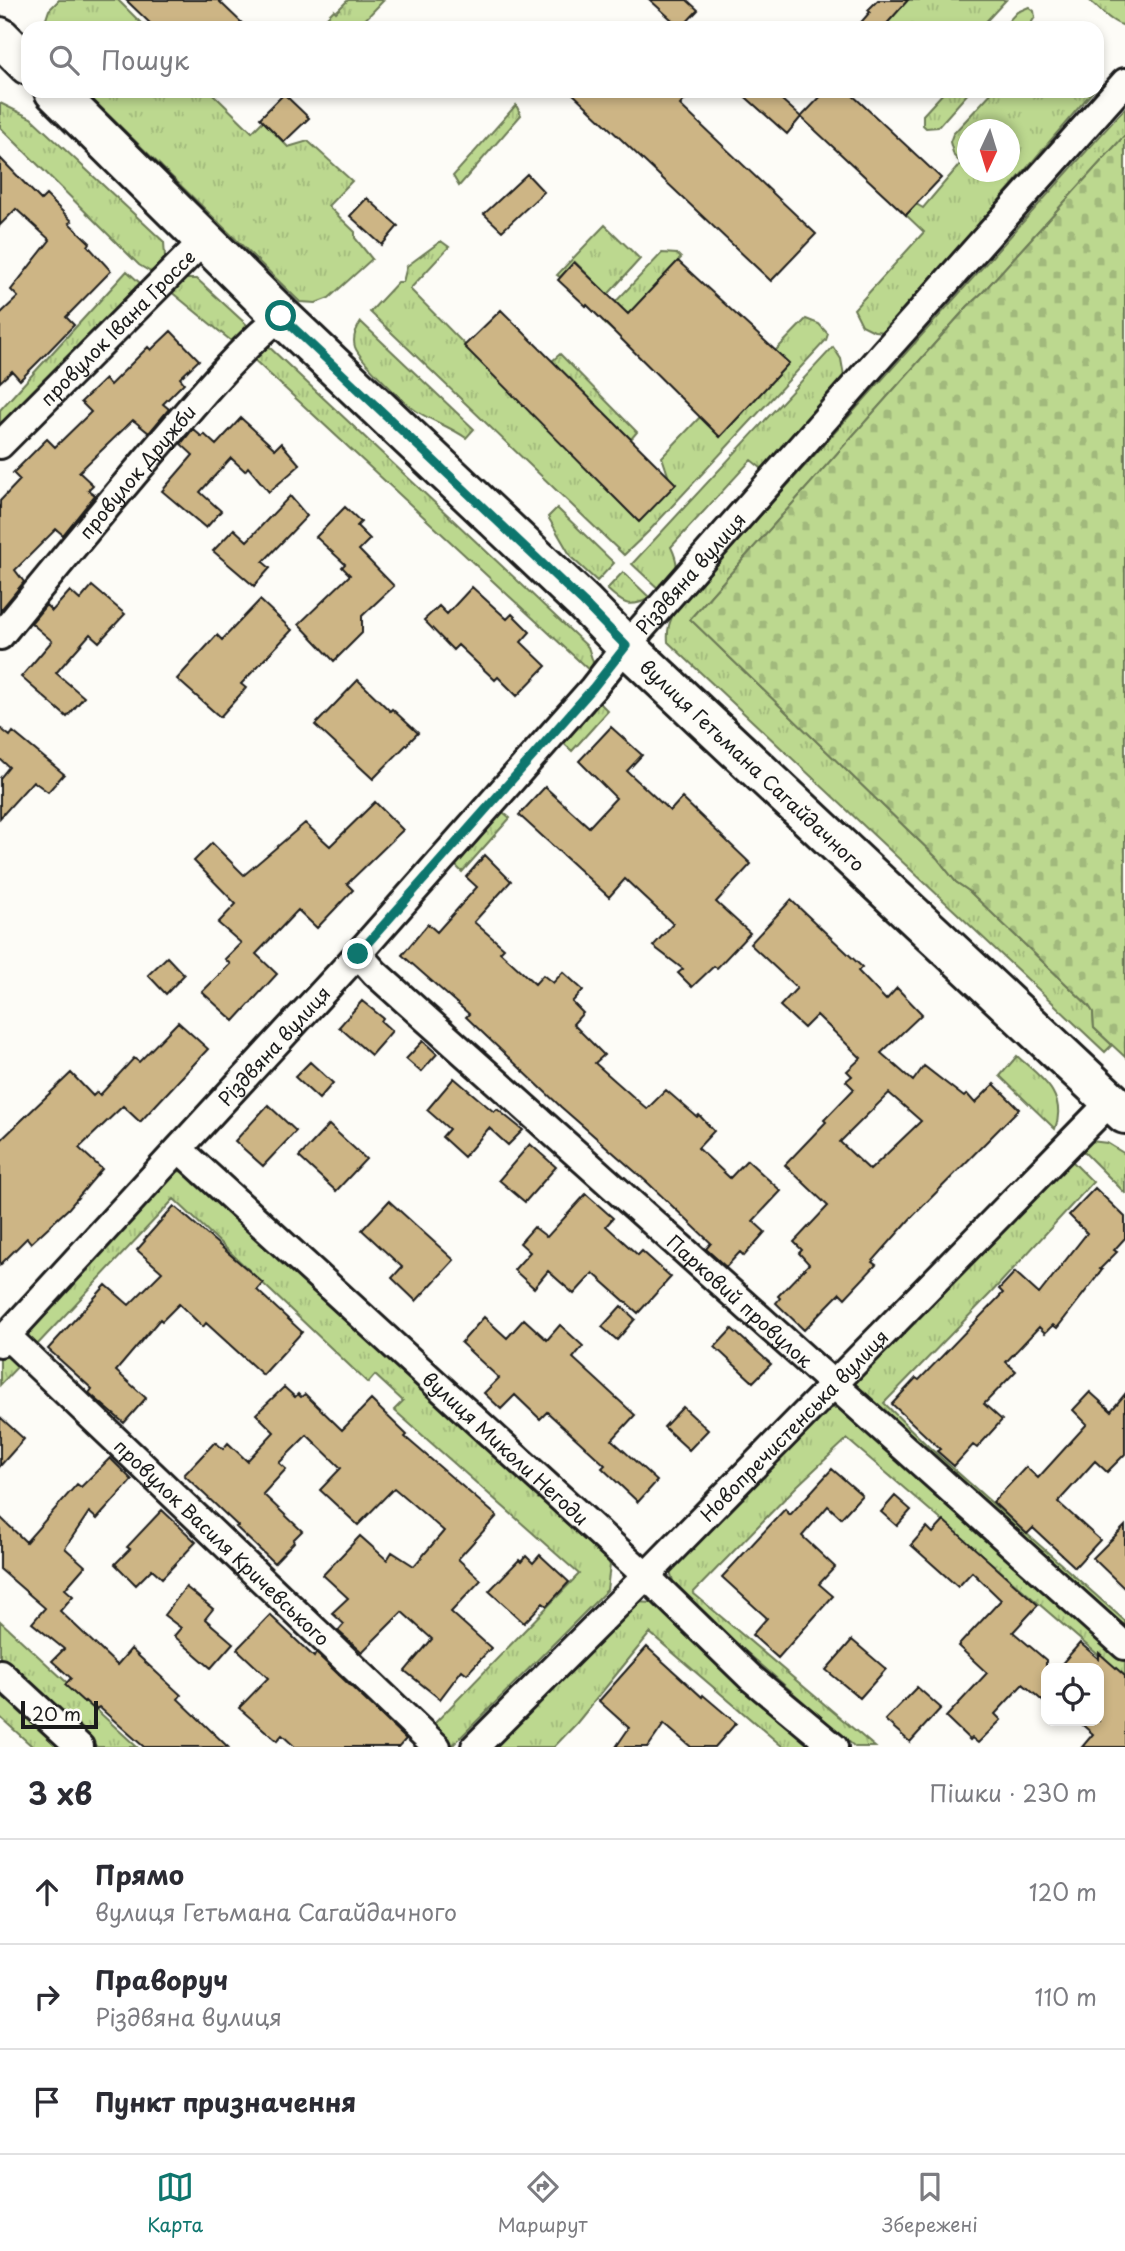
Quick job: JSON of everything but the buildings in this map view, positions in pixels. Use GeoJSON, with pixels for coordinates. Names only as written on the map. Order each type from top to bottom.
{"type":"FeatureCollection","features":[{"type":"Feature","properties":{"kind":"main road"},"geometry":{"type":"LineString","coordinates":[[0,37],[21,58]]}},
{"type":"Feature","properties":{"kind":"main road","name":"вулиця Гетьмана Сагайдачного"},"geometry":{"type":"LineString","coordinates":[[61,98],[281,316],[626,646],[1118,1107]]}},
{"type":"Feature","properties":{"kind":"street","name":"Різдвяна вулиця"},"geometry":{"type":"LineString","coordinates":[[4,1339],[358,954],[878,359],[1125,82]]}},
{"type":"Feature","properties":{"kind":"street","name":"провулок Івана Гроссе"},"geometry":{"type":"LineString","coordinates":[[0,445],[204,240]]}},
{"type":"Feature","properties":{"kind":"street","name":"провулок Дружби"},"geometry":{"type":"LineString","coordinates":[[0,636],[229,363],[281,316]]}},
{"type":"Feature","properties":{"kind":"street","name":"Парковий провулок"},"geometry":{"type":"LineString","coordinates":[[358,954],[375,973],[1125,1646]]}},
{"type":"Feature","properties":{"kind":"street","name":"Новопречистенська вулиця"},"geometry":{"type":"LineString","coordinates":[[475,1747],[832,1384],[1118,1107]]}},
{"type":"Feature","properties":{"kind":"street","name":"вулиця Миколи Негоди"},"geometry":{"type":"LineString","coordinates":[[179,1149],[646,1576],[751,1678],[834,1747]]}},
{"type":"Feature","properties":{"kind":"street","name":"провулок Василя Кричевського"},"geometry":{"type":"LineString","coordinates":[[4,1339],[437,1747]]}},
{"type":"Feature","properties":{"kind":"street"},"geometry":{"type":"LineString","coordinates":[[0,1673],[80,1747]]}},
{"type":"Feature","properties":{"kind":"green space"},"geometry":{"type":"Polygon","coordinates":[[[59,0],[118,0],[139,21],[45,21],[49,10],[59,0]]]}},
{"type":"Feature","properties":{"kind":"green space"},"geometry":{"type":"Polygon","coordinates":[[[348,0],[384,0],[364,21],[323,21],[334,10],[336,12],[348,0]]]}},
{"type":"Feature","properties":{"kind":"green space"},"geometry":{"type":"Polygon","coordinates":[[[908,0],[1006,0],[986,21],[889,21],[908,0]]]}},
{"type":"Feature","properties":{"kind":"green space"},"geometry":{"type":"Polygon","coordinates":[[[1089,0],[1125,0],[1125,26],[1110,19],[1089,0]]]}},
{"type":"Feature","properties":{"kind":"green space"},"geometry":{"type":"Polygon","coordinates":[[[1029,7],[1034,11],[1035,17],[1032,21],[1009,21],[1017,12],[1029,7]]]}},
{"type":"Feature","properties":{"kind":"green space"},"geometry":{"type":"Polygon","coordinates":[[[91,98],[217,98],[252,132],[263,121],[288,147],[308,141],[352,181],[328,206],[355,232],[355,238],[372,259],[329,298],[316,303],[300,302],[91,98]]]}},
{"type":"Feature","properties":{"kind":"green space"},"geometry":{"type":"Polygon","coordinates":[[[939,98],[964,98],[938,127],[926,128],[923,125],[923,115],[939,98]]]}},
{"type":"Feature","properties":{"kind":"green space"},"geometry":{"type":"Polygon","coordinates":[[[986,98],[1087,98],[1020,176],[1020,119],[967,119],[986,98]]]}},
{"type":"Feature","properties":{"kind":"green space"},"geometry":{"type":"Polygon","coordinates":[[[0,103],[31,118],[164,242],[165,257],[154,274],[139,265],[0,127],[0,103]]]}},
{"type":"Feature","properties":{"kind":"green space"},"geometry":{"type":"Polygon","coordinates":[[[516,105],[521,115],[459,186],[453,176],[516,105]]]}},
{"type":"Feature","properties":{"kind":"green space"},"geometry":{"type":"Polygon","coordinates":[[[1125,108],[1125,135],[968,306],[690,619],[937,858],[956,882],[969,891],[1089,1006],[1093,1012],[1094,1028],[1112,1045],[1105,1052],[668,642],[668,634],[675,611],[1125,108]]]}},
{"type":"Feature","properties":{"kind":"green space"},"geometry":{"type":"Polygon","coordinates":[[[957,130],[957,159],[950,142],[957,130]]]}},
{"type":"Feature","properties":{"kind":"green space"},"geometry":{"type":"Polygon","coordinates":[[[1125,135],[1125,1057],[1094,1028],[1093,1012],[1089,1006],[969,891],[956,882],[937,858],[690,619],[968,306],[1125,135]]]}},
{"type":"Feature","properties":{"kind":"green space"},"geometry":{"type":"Polygon","coordinates":[[[957,168],[957,182],[1015,182],[886,332],[874,331],[862,325],[854,309],[924,232],[906,215],[916,204],[923,208],[957,168]]]}},
{"type":"Feature","properties":{"kind":"green space"},"geometry":{"type":"Polygon","coordinates":[[[605,225],[640,259],[594,310],[588,304],[602,289],[575,262],[560,277],[557,275],[605,225]]]}},
{"type":"Feature","properties":{"kind":"green space"},"geometry":{"type":"Polygon","coordinates":[[[441,241],[449,247],[410,289],[638,521],[669,478],[662,457],[700,417],[720,437],[788,364],[775,351],[806,319],[819,324],[828,334],[826,340],[624,555],[370,312],[398,282],[403,282],[407,266],[441,241]]]}},
{"type":"Feature","properties":{"kind":"green space"},"geometry":{"type":"Polygon","coordinates":[[[662,253],[677,254],[681,258],[613,331],[604,323],[603,315],[662,253]]]}},
{"type":"Feature","properties":{"kind":"green space"},"geometry":{"type":"Polygon","coordinates":[[[127,271],[140,283],[6,422],[0,423],[0,410],[127,271]]]}},
{"type":"Feature","properties":{"kind":"green space"},"geometry":{"type":"Polygon","coordinates":[[[183,279],[197,279],[247,325],[235,344],[170,291],[183,279]]]}},
{"type":"Feature","properties":{"kind":"green space"},"geometry":{"type":"Polygon","coordinates":[[[361,322],[474,429],[466,438],[412,408],[374,371],[355,347],[355,333],[361,322]]]}},
{"type":"Feature","properties":{"kind":"green space"},"geometry":{"type":"Polygon","coordinates":[[[261,345],[268,346],[588,647],[593,662],[591,672],[249,355],[261,345]]]}},
{"type":"Feature","properties":{"kind":"green space"},"geometry":{"type":"Polygon","coordinates":[[[833,347],[841,359],[844,376],[770,467],[761,468],[751,460],[671,547],[677,567],[662,592],[632,564],[833,347]]]}},
{"type":"Feature","properties":{"kind":"green space"},"geometry":{"type":"Polygon","coordinates":[[[560,354],[637,432],[631,439],[552,361],[560,354]]]}},
{"type":"Feature","properties":{"kind":"green space"},"geometry":{"type":"Polygon","coordinates":[[[557,508],[614,563],[597,581],[572,558],[548,517],[557,508]]]}},
{"type":"Feature","properties":{"kind":"green space"},"geometry":{"type":"Polygon","coordinates":[[[623,572],[650,598],[631,604],[607,589],[623,572]]]}},
{"type":"Feature","properties":{"kind":"green space"},"geometry":{"type":"Polygon","coordinates":[[[596,699],[608,711],[572,751],[559,739],[596,699]]]}},
{"type":"Feature","properties":{"kind":"green space"},"geometry":{"type":"Polygon","coordinates":[[[497,807],[510,818],[462,872],[450,860],[497,807]]]}},
{"type":"Feature","properties":{"kind":"green space"},"geometry":{"type":"Polygon","coordinates":[[[1017,1056],[1043,1079],[1055,1096],[1058,1117],[1055,1129],[1000,1076],[1017,1056]]]}},
{"type":"Feature","properties":{"kind":"green space"},"geometry":{"type":"Polygon","coordinates":[[[1091,1141],[1107,1143],[1125,1154],[1125,1193],[1077,1145],[1091,1141]]]}},
{"type":"Feature","properties":{"kind":"green space"},"geometry":{"type":"Polygon","coordinates":[[[1069,1158],[1093,1182],[990,1294],[884,1403],[929,1447],[1125,1621],[1125,1635],[850,1385],[1069,1158]]]}},
{"type":"Feature","properties":{"kind":"green space"},"geometry":{"type":"Polygon","coordinates":[[[182,1171],[195,1176],[602,1549],[610,1565],[607,1590],[452,1746],[432,1726],[579,1574],[394,1410],[403,1401],[375,1375],[368,1383],[174,1199],[36,1346],[20,1340],[166,1172],[182,1171]]]}},
{"type":"Feature","properties":{"kind":"green space"},"geometry":{"type":"Polygon","coordinates":[[[3,1351],[21,1363],[0,1385],[0,1353],[3,1351]]]}},
{"type":"Feature","properties":{"kind":"green space"},"geometry":{"type":"Polygon","coordinates":[[[826,1408],[840,1408],[893,1451],[1125,1658],[1125,1678],[847,1439],[798,1485],[693,1593],[875,1747],[855,1747],[688,1601],[673,1581],[670,1571],[826,1408]]]}},
{"type":"Feature","properties":{"kind":"green space"},"geometry":{"type":"Polygon","coordinates":[[[635,1602],[654,1603],[666,1612],[822,1747],[783,1747],[650,1633],[554,1747],[491,1747],[635,1602]]]}},
{"type":"Feature","properties":{"kind":"green space"},"geometry":{"type":"Polygon","coordinates":[[[0,1621],[137,1747],[97,1747],[0,1657],[0,1621]]]}},
{"type":"Feature","properties":{"kind":"green space"},"geometry":{"type":"Polygon","coordinates":[[[0,1694],[58,1747],[33,1747],[0,1717],[0,1694]]]}},
{"type":"Feature","properties":{"kind":"route"},"geometry":{"type":"LineString","coordinates":[[281,316],[626,646],[593,688],[358,954]]}}]}
